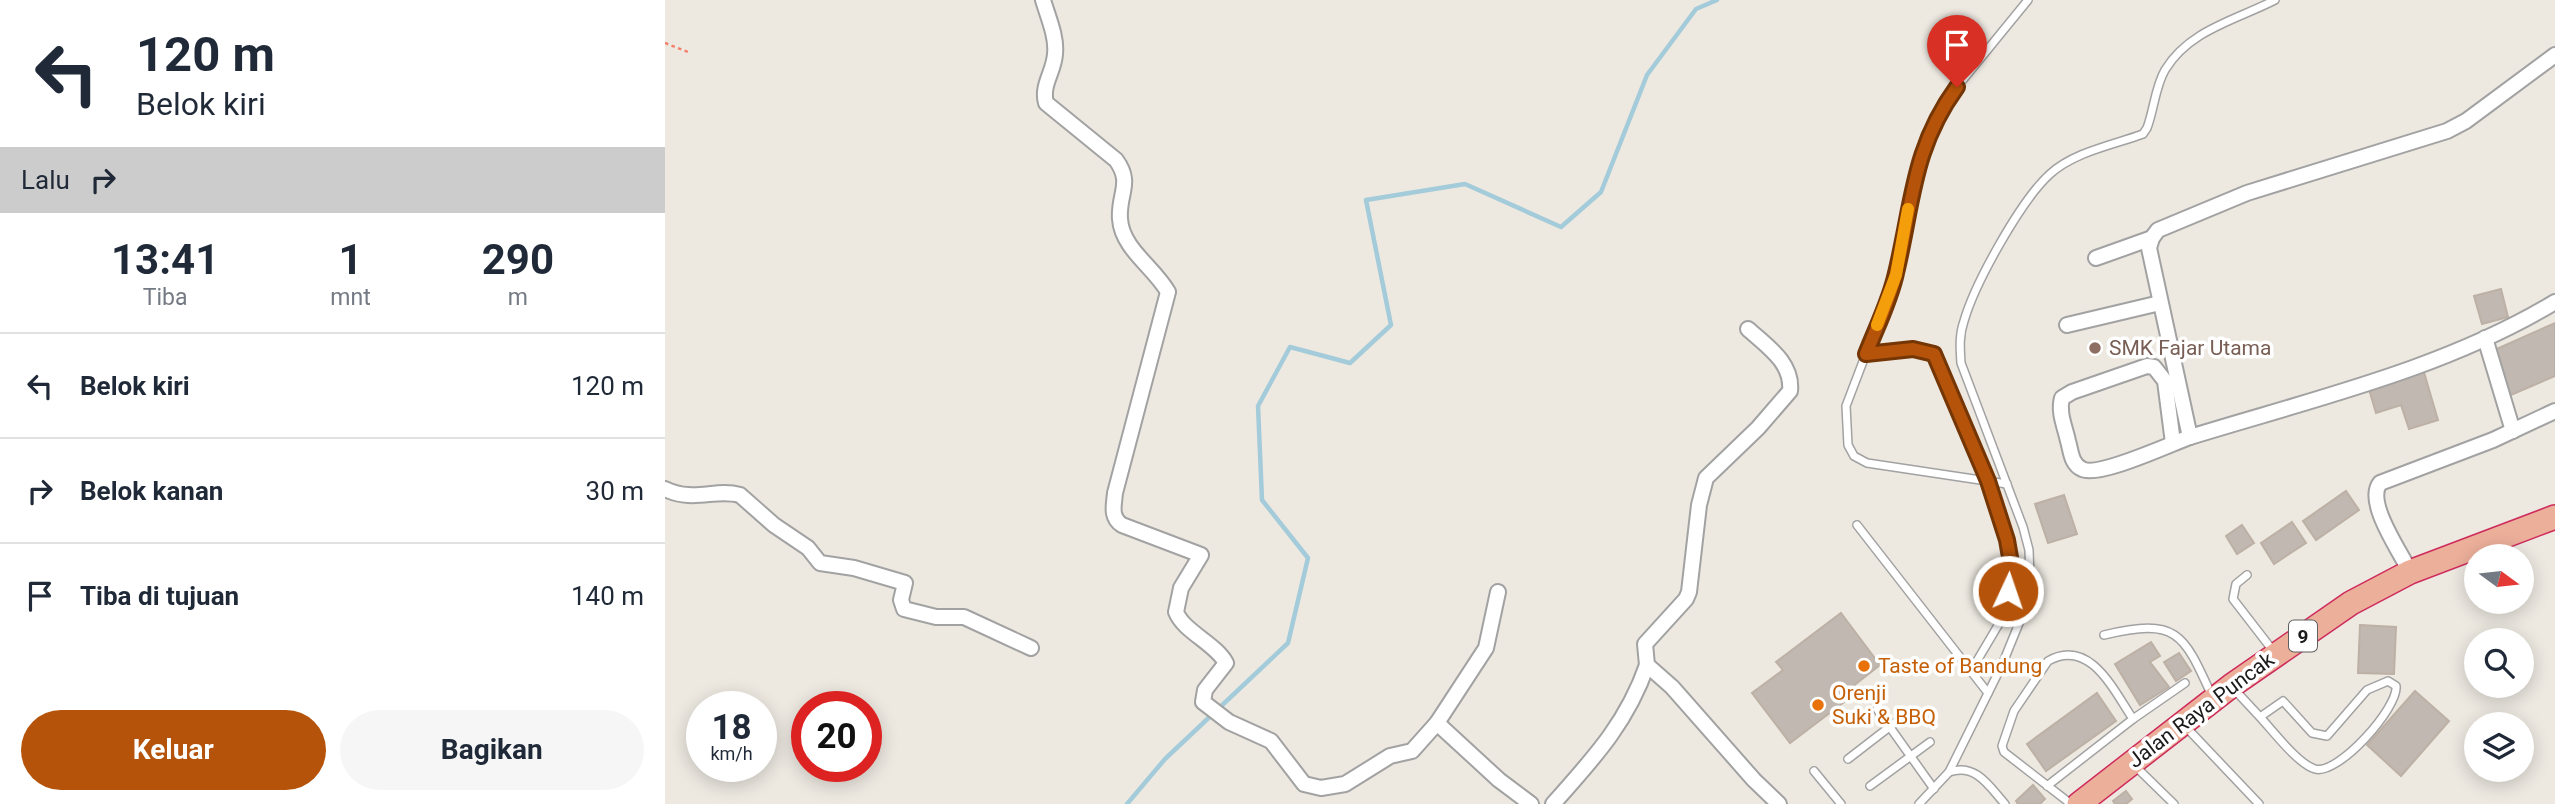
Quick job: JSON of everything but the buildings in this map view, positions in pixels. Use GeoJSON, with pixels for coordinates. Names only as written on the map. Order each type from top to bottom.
{"type":"FeatureCollection","features":[{"type":"Feature","properties":{"kind":"highway","name":"Jalan Raya Puncak"},"geometry":{"type":"LineString","coordinates":[[2078,804],[2182,723],[2351,603],[2410,572],[2555,517]]}},
{"type":"Feature","properties":{"kind":"street"},"geometry":{"type":"LineString","coordinates":[[1043,0],[1056,43],[1054,62],[1044,92],[1047,103],[1116,160],[1124,170],[1125,182],[1120,211],[1122,230],[1128,244],[1168,292],[1115,493],[1114,512],[1116,520],[1122,525],[1201,555],[1181,588],[1176,612],[1181,621],[1226,663],[1205,690],[1203,702],[1229,722],[1271,741],[1304,784],[1321,788],[1345,784],[1391,756],[1412,751],[1437,723],[1486,648],[1499,592]]}},
{"type":"Feature","properties":{"kind":"street"},"geometry":{"type":"LineString","coordinates":[[2190,437],[2149,254],[2152,238],[2158,230],[2247,193],[2447,131],[2555,55]]}},
{"type":"Feature","properties":{"kind":"street"},"geometry":{"type":"LineString","coordinates":[[2096,258],[2152,238]]}},
{"type":"Feature","properties":{"kind":"street"},"geometry":{"type":"LineString","coordinates":[[2173,443],[2165,381],[2154,367],[2147,366],[2062,398],[2061,411],[2074,462],[2084,471],[2092,472],[2190,437],[2400,372],[2485,338],[2555,302]]}},
{"type":"Feature","properties":{"kind":"street"},"geometry":{"type":"LineString","coordinates":[[2067,325],[2160,303]]}},
{"type":"Feature","properties":{"kind":"street"},"geometry":{"type":"LineString","coordinates":[[1553,804],[1623,721],[1647,665],[1645,643],[1686,599],[1699,505],[1706,478],[1758,428],[1790,391],[1789,372],[1781,360],[1748,328]]}},
{"type":"Feature","properties":{"kind":"street"},"geometry":{"type":"LineString","coordinates":[[2485,338],[2513,430]]}},
{"type":"Feature","properties":{"kind":"street"},"geometry":{"type":"LineString","coordinates":[[2410,572],[2378,509],[2375,494],[2377,486],[2555,411]]}},
{"type":"Feature","properties":{"kind":"street"},"geometry":{"type":"LineString","coordinates":[[665,489],[689,496],[733,493],[740,495],[774,525],[809,548],[822,565],[854,568],[905,583],[901,600],[904,609],[936,617],[964,617],[1031,648]]}},
{"type":"Feature","properties":{"kind":"street"},"geometry":{"type":"LineString","coordinates":[[1647,665],[1672,687],[1753,780],[1779,804]]}},
{"type":"Feature","properties":{"kind":"street"},"geometry":{"type":"LineString","coordinates":[[1437,723],[1499,780],[1531,804]]}},
{"type":"Feature","properties":{"kind":"lane"},"geometry":{"type":"LineString","coordinates":[[2007,484],[1867,463],[1854,456],[1846,435],[1846,406],[1896,275],[1912,188],[1930,130],[1957,87],[2028,0]]}},
{"type":"Feature","properties":{"kind":"lane"},"geometry":{"type":"LineString","coordinates":[[1919,804],[1949,772],[2024,611],[2030,580],[2026,539],[1961,363],[1959,340],[1964,319],[2008,229],[2050,173],[2073,159],[2143,134],[2150,122],[2165,71],[2189,43],[2198,35],[2275,0]]}},
{"type":"Feature","properties":{"kind":"lane"},"geometry":{"type":"LineString","coordinates":[[1866,354],[1913,349],[1934,354],[1988,481],[2007,540],[2011,576],[2000,622],[1971,671]]}},
{"type":"Feature","properties":{"kind":"lane"},"geometry":{"type":"LineString","coordinates":[[1857,525],[1988,693]]}},
{"type":"Feature","properties":{"kind":"lane"},"geometry":{"type":"LineString","coordinates":[[2247,575],[2236,584],[2233,599],[2238,609],[2277,654]]}},
{"type":"Feature","properties":{"kind":"lane"},"geometry":{"type":"LineString","coordinates":[[2104,635],[2130,629],[2166,629],[2174,633],[2223,693],[2260,717],[2306,765],[2323,770],[2337,764],[2359,745],[2390,705],[2397,690],[2393,683],[2388,681],[2373,685],[2326,736],[2312,733],[2282,701],[2260,717]]}},
{"type":"Feature","properties":{"kind":"lane"},"geometry":{"type":"LineString","coordinates":[[2071,804],[2004,752],[2002,746],[2014,711],[2047,661],[2053,657],[2089,660],[2133,719]]}},
{"type":"Feature","properties":{"kind":"lane"},"geometry":{"type":"LineString","coordinates":[[2047,786],[2133,719],[2185,683]]}},
{"type":"Feature","properties":{"kind":"lane"},"geometry":{"type":"LineString","coordinates":[[1877,709],[1934,789]]}},
{"type":"Feature","properties":{"kind":"lane"},"geometry":{"type":"LineString","coordinates":[[1848,759],[1905,715]]}},
{"type":"Feature","properties":{"kind":"lane"},"geometry":{"type":"LineString","coordinates":[[2182,723],[2259,804]]}},
{"type":"Feature","properties":{"kind":"lane"},"geometry":{"type":"LineString","coordinates":[[1870,786],[1909,754],[1930,742]]}},
{"type":"Feature","properties":{"kind":"lane"},"geometry":{"type":"LineString","coordinates":[[2131,762],[2173,804]]}},
{"type":"Feature","properties":{"kind":"lane"},"geometry":{"type":"LineString","coordinates":[[1949,772],[1964,769],[1976,773],[2005,804]]}},
{"type":"Feature","properties":{"kind":"lane"},"geometry":{"type":"LineString","coordinates":[[1814,771],[1841,804]]}},
{"type":"Feature","properties":{"kind":"path"},"geometry":{"type":"LineString","coordinates":[[665,43],[688,52]]}},
{"type":"Feature","properties":{"kind":"waterway"},"geometry":{"type":"LineString","coordinates":[[1127,804],[1165,759],[1288,643],[1308,558],[1262,500],[1258,406],[1290,347],[1350,363],[1391,325],[1366,200],[1465,184],[1561,227],[1601,192],[1647,75],[1696,9],[1717,0]]}},
{"type":"Feature","properties":{"kind":"slow traffic"},"geometry":{"type":"LineString","coordinates":[[1877,325],[1896,275],[1908,209]]}},
{"type":"Feature","properties":{"kind":"place","name":"SMK Fajar Utama"},"geometry":{"type":"Point","coordinates":[2095,348]}},
{"type":"Feature","properties":{"kind":"place","name":"Taste of Bandung"},"geometry":{"type":"Point","coordinates":[1864,666]}},
{"type":"Feature","properties":{"kind":"place","name":"Orenji Suki & BBQ"},"geometry":{"type":"Point","coordinates":[1818,705]}},
{"type":"Feature","properties":{"kind":"route"},"geometry":{"type":"LineString","coordinates":[[1957,87],[1930,130],[1924,146],[1912,188],[1893,286],[1866,354],[1913,349],[1927,350],[1937,359],[1988,481],[2007,540],[2011,563],[2008,591]]}}]}
